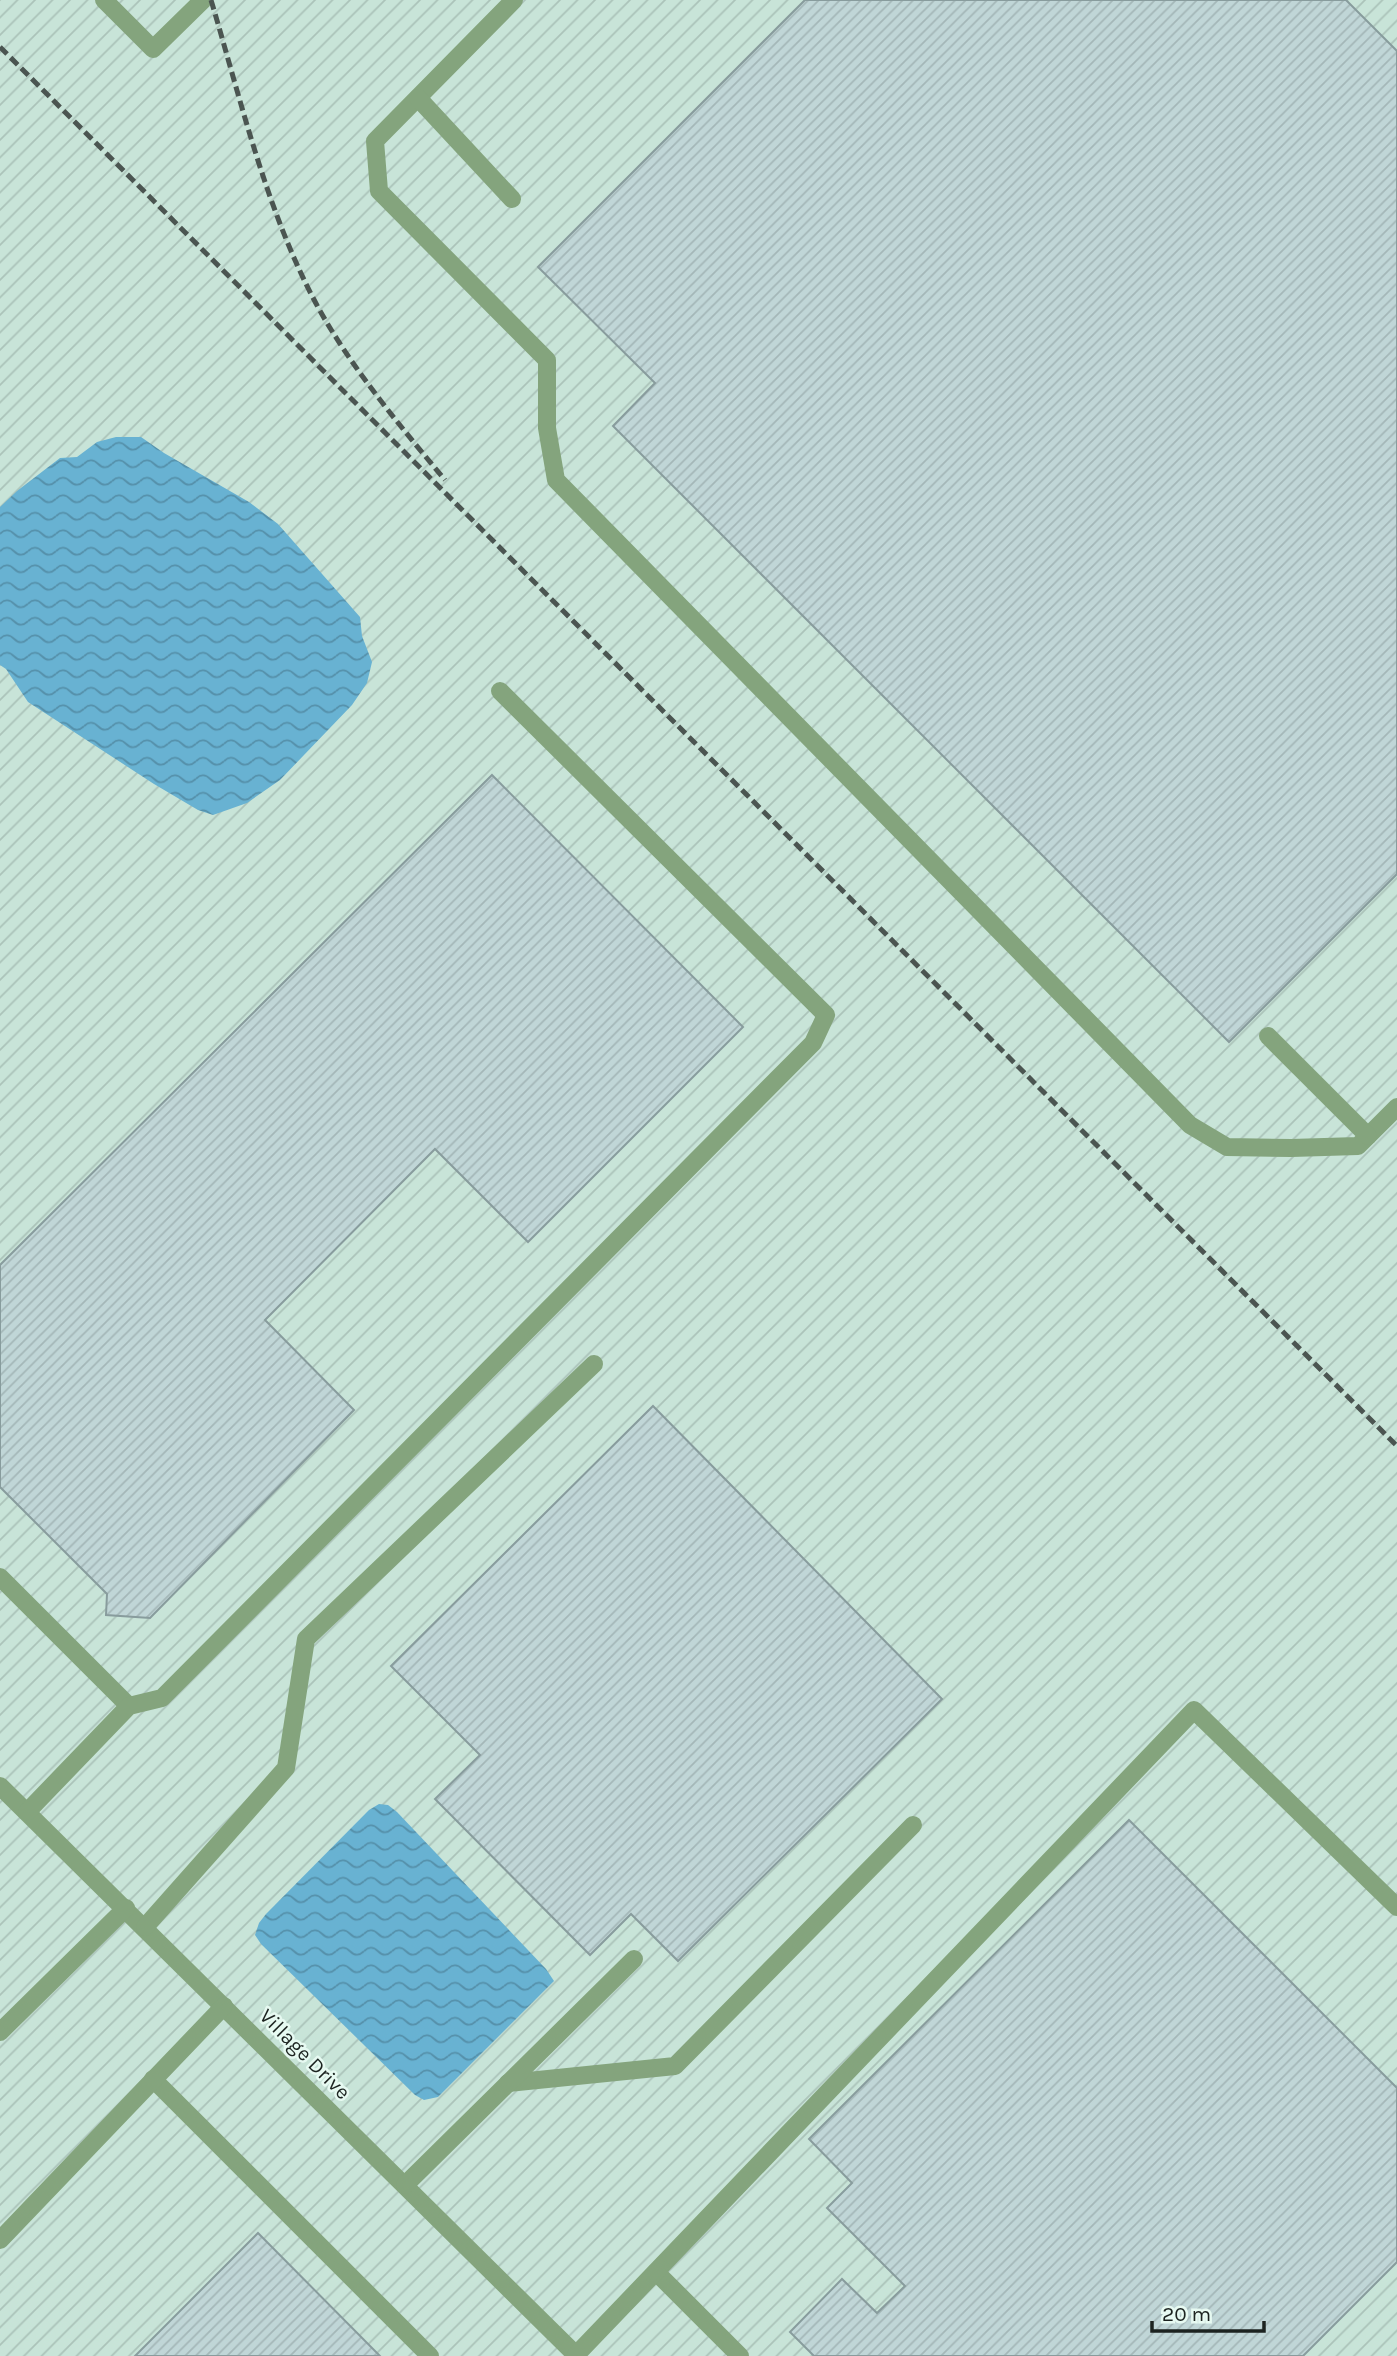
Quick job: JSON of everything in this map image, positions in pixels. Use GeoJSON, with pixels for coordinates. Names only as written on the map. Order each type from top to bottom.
{"type":"FeatureCollection","features":[{"type":"Feature","properties":{"kind":"street"},"geometry":{"type":"LineString","coordinates":[[104,0],[153,49],[202,0]]}},
{"type":"Feature","properties":{"kind":"street"},"geometry":{"type":"LineString","coordinates":[[514,0],[375,141],[379,191],[547,360],[547,428],[556,480],[1190,1125],[1227,1147],[1292,1149],[1358,1146],[1397,1107]]}},
{"type":"Feature","properties":{"kind":"street"},"geometry":{"type":"LineString","coordinates":[[418,98],[512,199]]}},
{"type":"Feature","properties":{"kind":"street"},"geometry":{"type":"LineString","coordinates":[[27,1812],[129,1706],[162,1698],[813,1043],[826,1015],[500,691]]}},
{"type":"Feature","properties":{"kind":"street"},"geometry":{"type":"LineString","coordinates":[[1268,1036],[1368,1136]]}},
{"type":"Feature","properties":{"kind":"street"},"geometry":{"type":"LineString","coordinates":[[145,1927],[286,1768],[306,1639],[594,1364]]}},
{"type":"Feature","properties":{"kind":"street"},"geometry":{"type":"LineString","coordinates":[[0,1577],[129,1706]]}},
{"type":"Feature","properties":{"kind":"street"},"geometry":{"type":"LineString","coordinates":[[576,2356],[1194,1710],[1397,1908]]}},
{"type":"Feature","properties":{"kind":"street","name":"Village Drive"},"geometry":{"type":"LineString","coordinates":[[0,1786],[576,2356]]}},
{"type":"Feature","properties":{"kind":"street"},"geometry":{"type":"LineString","coordinates":[[508,2083],[675,2066],[913,1825]]}},
{"type":"Feature","properties":{"kind":"street"},"geometry":{"type":"LineString","coordinates":[[0,2032],[126,1908]]}},
{"type":"Feature","properties":{"kind":"street"},"geometry":{"type":"LineString","coordinates":[[405,2185],[634,1959]]}},
{"type":"Feature","properties":{"kind":"street"},"geometry":{"type":"LineString","coordinates":[[0,2240],[224,2006]]}},
{"type":"Feature","properties":{"kind":"street"},"geometry":{"type":"LineString","coordinates":[[153,2080],[430,2356]]}},
{"type":"Feature","properties":{"kind":"street"},"geometry":{"type":"LineString","coordinates":[[656,2272],[740,2356]]}},
{"type":"Feature","properties":{"kind":"shaded area"},"geometry":{"type":"Polygon","coordinates":[[[0,0],[1397,0],[1397,2356],[0,2356],[0,0]]]}},
{"type":"Feature","properties":{"kind":"water"},"geometry":{"type":"Polygon","coordinates":[[[116,437],[141,437],[249,502],[278,524],[360,617],[362,636],[372,662],[367,683],[352,705],[280,780],[247,803],[213,815],[198,810],[154,784],[28,702],[6,669],[0,665],[0,507],[60,458],[77,457],[97,442],[116,437]]]}},
{"type":"Feature","properties":{"kind":"water"},"geometry":{"type":"Polygon","coordinates":[[[379,1804],[388,1805],[397,1812],[546,1969],[554,1981],[438,2097],[424,2100],[415,2095],[261,1944],[255,1935],[266,1914],[369,1810],[379,1804]]]}},
{"type":"Feature","properties":{"kind":"building"},"geometry":{"type":"Polygon","coordinates":[[[805,0],[1346,0],[1397,51],[1397,874],[1229,1042],[613,426],[655,383],[538,267],[805,0]]]}},
{"type":"Feature","properties":{"kind":"building"},"geometry":{"type":"Polygon","coordinates":[[[492,775],[743,1027],[528,1242],[435,1149],[265,1320],[354,1410],[150,1618],[106,1615],[107,1594],[0,1487],[0,1265],[492,775]]]}},
{"type":"Feature","properties":{"kind":"building"},"geometry":{"type":"Polygon","coordinates":[[[653,1406],[942,1699],[678,1961],[631,1914],[590,1955],[435,1799],[480,1755],[391,1666],[653,1406]]]}},
{"type":"Feature","properties":{"kind":"building"},"geometry":{"type":"Polygon","coordinates":[[[1129,1820],[1397,2088],[1397,2262],[1303,2356],[814,2356],[790,2332],[842,2279],[877,2313],[905,2286],[827,2208],[852,2183],[809,2139],[1129,1820]]]}},
{"type":"Feature","properties":{"kind":"building"},"geometry":{"type":"Polygon","coordinates":[[[258,2233],[380,2356],[135,2356],[258,2233]]]}},
{"type":"Feature","properties":{"kind":"railway"},"geometry":{"type":"LineString","coordinates":[[211,0],[257,158],[301,273],[332,332],[347,354],[445,480]]}},
{"type":"Feature","properties":{"kind":"railway"},"geometry":{"type":"LineString","coordinates":[[0,47],[1397,1446]]}}]}
